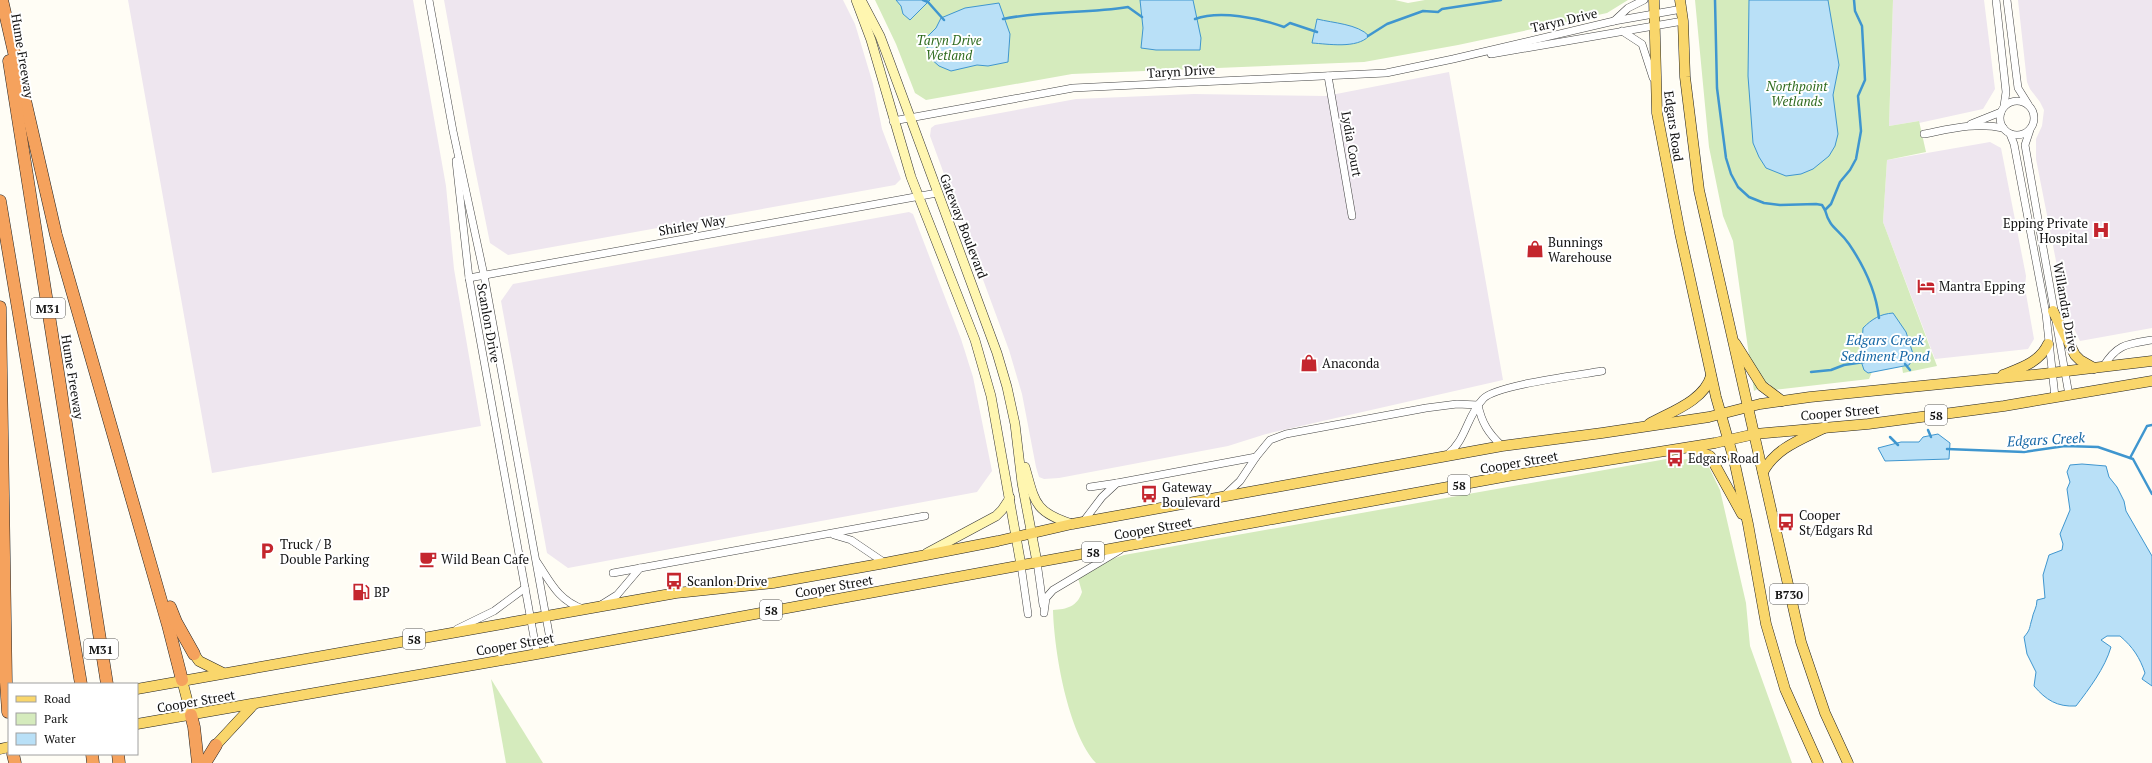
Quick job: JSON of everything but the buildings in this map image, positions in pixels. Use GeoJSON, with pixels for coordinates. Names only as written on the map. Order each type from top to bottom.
{"type":"FeatureCollection","features":[{"type":"Feature","properties":{"kind":"highway"},"geometry":{"type":"LineString","coordinates":[[2,0],[56,234],[182,680]]}},
{"type":"Feature","properties":{"kind":"highway","name":"Hume Freeway"},"geometry":{"type":"LineString","coordinates":[[0,2],[107,683]]}},
{"type":"Feature","properties":{"kind":"highway","name":"M31"},"geometry":{"type":"LineString","coordinates":[[0,201],[81,683]]}},
{"type":"Feature","properties":{"kind":"highway"},"geometry":{"type":"LineString","coordinates":[[0,307],[3,683],[7,714]]}},
{"type":"Feature","properties":{"kind":"highway"},"geometry":{"type":"LineString","coordinates":[[140,529],[176,622],[194,654]]}},
{"type":"Feature","properties":{"kind":"highway"},"geometry":{"type":"LineString","coordinates":[[191,715],[194,727],[198,763]]}},
{"type":"Feature","properties":{"kind":"highway"},"geometry":{"type":"LineString","coordinates":[[205,763],[216,745]]}},
{"type":"Feature","properties":{"kind":"main road","name":"Edgars Road"},"geometry":{"type":"LineString","coordinates":[[1654,0],[1656,85],[1664,152],[1711,376],[1748,524],[1768,632],[1788,696],[1818,763]]}},
{"type":"Feature","properties":{"kind":"main road","name":"Edgars Road"},"geometry":{"type":"LineString","coordinates":[[1681,4],[1684,22],[1685,77],[1699,190],[1801,642],[1825,713],[1848,763]]}},
{"type":"Feature","properties":{"kind":"main road"},"geometry":{"type":"LineString","coordinates":[[2053,311],[2080,360],[2098,368]]}},
{"type":"Feature","properties":{"kind":"main road"},"geometry":{"type":"LineString","coordinates":[[1732,337],[1762,386],[1767,392],[1782,401]]}},
{"type":"Feature","properties":{"kind":"main road"},"geometry":{"type":"LineString","coordinates":[[1992,379],[2038,359],[2044,354],[2048,344]]}},
{"type":"Feature","properties":{"kind":"main road","name":"Cooper Street"},"geometry":{"type":"LineString","coordinates":[[138,689],[676,593],[772,583],[885,563],[1017,537],[1032,532],[1072,524],[1502,446],[1644,427],[1720,414],[1748,406],[1782,401],[2152,361]]}},
{"type":"Feature","properties":{"kind":"main road"},"geometry":{"type":"LineString","coordinates":[[1644,427],[1700,394],[1708,385],[1711,376]]}},
{"type":"Feature","properties":{"kind":"main road","name":"Cooper Street"},"geometry":{"type":"LineString","coordinates":[[138,724],[536,654],[1508,476],[1688,447],[1755,434],[1829,426],[1876,423],[2069,395],[2152,381]]}},
{"type":"Feature","properties":{"kind":"main road"},"geometry":{"type":"LineString","coordinates":[[1763,472],[1768,462],[1777,453],[1829,426]]}},
{"type":"Feature","properties":{"kind":"main road"},"geometry":{"type":"LineString","coordinates":[[1688,447],[1710,456],[1748,524]]}},
{"type":"Feature","properties":{"kind":"main road"},"geometry":{"type":"LineString","coordinates":[[194,654],[199,661],[223,673]]}},
{"type":"Feature","properties":{"kind":"main road"},"geometry":{"type":"LineString","coordinates":[[182,680],[191,715]]}},
{"type":"Feature","properties":{"kind":"main road"},"geometry":{"type":"LineString","coordinates":[[216,745],[254,704]]}},
{"type":"Feature","properties":{"kind":"street","name":"Scanlon Drive"},"geometry":{"type":"LineString","coordinates":[[429,0],[453,131],[484,275],[552,650]]}},
{"type":"Feature","properties":{"kind":"street"},"geometry":{"type":"LineString","coordinates":[[856,0],[871,40],[894,121],[919,198],[937,238],[975,340],[991,396],[1017,537],[1028,614]]}},
{"type":"Feature","properties":{"kind":"street","name":"Gateway Boulevard"},"geometry":{"type":"LineString","coordinates":[[861,0],[880,36],[990,333],[1007,387],[1020,450],[1022,483],[1037,562]]}},
{"type":"Feature","properties":{"kind":"street"},"geometry":{"type":"LineString","coordinates":[[1614,22],[1628,8],[1644,0]]}},
{"type":"Feature","properties":{"kind":"street"},"geometry":{"type":"LineString","coordinates":[[1996,0],[2006,92],[2000,117],[2003,128]]}},
{"type":"Feature","properties":{"kind":"street"},"geometry":{"type":"LineString","coordinates":[[1924,134],[1967,126],[1991,126],[2003,128],[2010,134],[2020,135],[2030,130],[2035,120],[2034,114],[2018,88],[2007,0]]}},
{"type":"Feature","properties":{"kind":"street","name":"Taryn Drive"},"geometry":{"type":"LineString","coordinates":[[894,121],[1073,88],[1386,73],[1654,14],[1681,4]]}},
{"type":"Feature","properties":{"kind":"street","name":"Taryn Drive"},"geometry":{"type":"LineString","coordinates":[[1453,59],[1546,46],[1622,31],[1684,22]]}},
{"type":"Feature","properties":{"kind":"street"},"geometry":{"type":"LineString","coordinates":[[1622,31],[1642,44],[1656,85]]}},
{"type":"Feature","properties":{"kind":"street","name":"Lydia Court"},"geometry":{"type":"LineString","coordinates":[[1328,76],[1352,216]]}},
{"type":"Feature","properties":{"kind":"street"},"geometry":{"type":"LineString","coordinates":[[1967,126],[2002,109],[2013,101],[2018,100],[2028,104]]}},
{"type":"Feature","properties":{"kind":"street","name":"Willandra Drive"},"geometry":{"type":"LineString","coordinates":[[2030,130],[2025,144],[2053,311],[2069,395]]}},
{"type":"Feature","properties":{"kind":"street","name":"Scanlon Drive"},"geometry":{"type":"LineString","coordinates":[[453,131],[469,278],[531,619],[536,654]]}},
{"type":"Feature","properties":{"kind":"street","name":"Willandra Drive"},"geometry":{"type":"LineString","coordinates":[[2010,134],[2014,144],[2034,241],[2046,314],[2051,373],[2055,397]]}},
{"type":"Feature","properties":{"kind":"street","name":"Shirley Way"},"geometry":{"type":"LineString","coordinates":[[469,278],[919,198],[937,193]]}},
{"type":"Feature","properties":{"kind":"street"},"geometry":{"type":"LineString","coordinates":[[975,340],[990,333]]}},
{"type":"Feature","properties":{"kind":"street"},"geometry":{"type":"LineString","coordinates":[[2098,368],[2115,350],[2124,345],[2152,340]]}},
{"type":"Feature","properties":{"kind":"street"},"geometry":{"type":"LineString","coordinates":[[1447,455],[1457,448],[1470,417],[1483,398],[1496,391],[1602,371]]}},
{"type":"Feature","properties":{"kind":"street"},"geometry":{"type":"LineString","coordinates":[[1223,497],[1240,481],[1256,457],[1270,440],[1286,434],[1426,408],[1457,404],[1478,405]]}},
{"type":"Feature","properties":{"kind":"street","name":"Cooper Street"},"geometry":{"type":"LineString","coordinates":[[1478,405],[1481,419],[1486,430],[1502,446]]}},
{"type":"Feature","properties":{"kind":"street"},"geometry":{"type":"LineString","coordinates":[[1020,450],[1032,493],[1041,508],[1048,515],[1072,524]]}},
{"type":"Feature","properties":{"kind":"street"},"geometry":{"type":"LineString","coordinates":[[1090,487],[1256,457]]}},
{"type":"Feature","properties":{"kind":"street"},"geometry":{"type":"LineString","coordinates":[[1083,522],[1102,497],[1117,483]]}},
{"type":"Feature","properties":{"kind":"street"},"geometry":{"type":"LineString","coordinates":[[922,556],[996,516],[1010,498]]}},
{"type":"Feature","properties":{"kind":"street","name":"Cooper Street"},"geometry":{"type":"LineString","coordinates":[[613,573],[926,516]]}},
{"type":"Feature","properties":{"kind":"street","name":"Cooper Street"},"geometry":{"type":"LineString","coordinates":[[828,534],[851,540],[885,563]]}},
{"type":"Feature","properties":{"kind":"street"},"geometry":{"type":"LineString","coordinates":[[1037,562],[1044,613],[1046,598],[1053,590],[1106,556],[1132,545]]}},
{"type":"Feature","properties":{"kind":"street","name":"Scanlon Drive"},"geometry":{"type":"LineString","coordinates":[[535,558],[561,597],[571,605],[584,609]]}},
{"type":"Feature","properties":{"kind":"street"},"geometry":{"type":"LineString","coordinates":[[599,606],[616,595],[640,568]]}},
{"type":"Feature","properties":{"kind":"street"},"geometry":{"type":"LineString","coordinates":[[450,633],[494,612],[525,588]]}},
{"type":"Feature","properties":{"kind":"shaded area"},"geometry":{"type":"Polygon","coordinates":[[[128,0],[413,0],[446,186],[454,269],[481,426],[212,473],[128,0]]]}},
{"type":"Feature","properties":{"kind":"shaded area"},"geometry":{"type":"Polygon","coordinates":[[[444,0],[843,0],[855,24],[873,84],[882,129],[901,179],[895,185],[508,255],[490,243],[444,0]]]}},
{"type":"Feature","properties":{"kind":"shaded area"},"geometry":{"type":"Polygon","coordinates":[[[1893,0],[1984,0],[1995,89],[1983,109],[1919,123],[1919,121],[1889,126],[1893,0]]]}},
{"type":"Feature","properties":{"kind":"shaded area"},"geometry":{"type":"Polygon","coordinates":[[[2018,0],[2152,0],[2152,328],[2080,341],[2066,312],[2036,159],[2036,139],[2042,126],[2044,110],[2027,82],[2018,0]]]}},
{"type":"Feature","properties":{"kind":"shaded area"},"geometry":{"type":"Polygon","coordinates":[[[1449,72],[1503,380],[1266,434],[1228,446],[1059,478],[1044,479],[1039,477],[1022,394],[1009,350],[930,136],[931,128],[935,125],[1076,99],[1194,94],[1326,96],[1449,72]]]}},
{"type":"Feature","properties":{"kind":"shaded area"},"geometry":{"type":"Polygon","coordinates":[[[1990,142],[2001,148],[2026,276],[2025,288],[2034,339],[2028,349],[1935,359],[1883,222],[1887,160],[1990,142]]]}},
{"type":"Feature","properties":{"kind":"shaded area"},"geometry":{"type":"Polygon","coordinates":[[[909,212],[913,214],[961,339],[973,377],[992,471],[977,492],[568,568],[547,553],[501,301],[513,284],[909,212]]]}},
{"type":"Feature","properties":{"kind":"green space","name":"Taryn Drive Wetland"},"geometry":{"type":"Polygon","coordinates":[[[875,0],[1395,0],[1408,3],[1425,0],[1628,0],[1607,13],[1458,45],[1364,62],[1072,74],[926,100],[915,93],[896,44],[875,0]]]}},
{"type":"Feature","properties":{"kind":"green space","name":"Northpoint Wetlands"},"geometry":{"type":"Polygon","coordinates":[[[1695,0],[1893,0],[1889,126],[1919,121],[1926,152],[1887,160],[1883,222],[1937,366],[1903,373],[1902,367],[1882,348],[1869,379],[1774,390],[1769,383],[1754,391],[1733,241],[1723,216],[1709,147],[1695,0]]]}},
{"type":"Feature","properties":{"kind":"green space"},"geometry":{"type":"Polygon","coordinates":[[[1701,457],[1705,459],[1720,490],[1746,603],[1750,646],[1792,763],[1096,763],[1086,749],[1078,732],[1064,691],[1056,647],[1053,610],[1067,608],[1074,604],[1082,592],[1078,578],[1112,559],[1124,555],[1672,458],[1673,461],[1701,457]]]}},
{"type":"Feature","properties":{"kind":"green space"},"geometry":{"type":"Polygon","coordinates":[[[491,679],[543,763],[506,763],[491,679]]]}},
{"type":"Feature","properties":{"kind":"water"},"geometry":{"type":"Polygon","coordinates":[[[896,0],[930,0],[910,20],[903,14],[901,6],[896,0]]]}},
{"type":"Feature","properties":{"kind":"water"},"geometry":{"type":"Polygon","coordinates":[[[1140,0],[1193,0],[1201,38],[1200,50],[1156,50],[1141,48],[1143,28],[1140,0]]]}},
{"type":"Feature","properties":{"kind":"water"},"geometry":{"type":"Polygon","coordinates":[[[1749,0],[1828,0],[1839,65],[1833,95],[1838,134],[1835,146],[1829,156],[1813,169],[1801,174],[1786,176],[1766,168],[1753,143],[1748,76],[1749,0]]]}},
{"type":"Feature","properties":{"kind":"water"},"geometry":{"type":"Polygon","coordinates":[[[999,3],[1010,34],[1008,62],[988,66],[977,65],[951,71],[939,66],[930,58],[927,47],[928,36],[936,28],[941,18],[965,8],[999,3]]]}},
{"type":"Feature","properties":{"kind":"water"},"geometry":{"type":"Polygon","coordinates":[[[1317,19],[1352,26],[1369,36],[1357,43],[1342,45],[1312,43],[1317,19]]]}},
{"type":"Feature","properties":{"kind":"water","name":"Edgars Creek Sediment Pond"},"geometry":{"type":"Polygon","coordinates":[[[1893,313],[1906,332],[1914,357],[1909,365],[1868,373],[1864,370],[1861,361],[1863,328],[1884,314],[1893,313]]]}},
{"type":"Feature","properties":{"kind":"water"},"geometry":{"type":"Polygon","coordinates":[[[1938,434],[1950,443],[1949,459],[1885,461],[1878,448],[1901,442],[1919,442],[1923,437],[1938,434]]]}},
{"type":"Feature","properties":{"kind":"water"},"geometry":{"type":"Polygon","coordinates":[[[2082,464],[2106,466],[2109,477],[2117,487],[2124,501],[2126,511],[2152,556],[2152,686],[2142,679],[2145,673],[2136,653],[2129,644],[2120,636],[2107,636],[2101,640],[2111,647],[2105,663],[2076,706],[2069,706],[2052,702],[2034,686],[2036,672],[2027,654],[2024,637],[2030,628],[2037,600],[2045,598],[2043,575],[2049,555],[2062,550],[2063,544],[2060,534],[2070,510],[2067,489],[2070,482],[2067,472],[2070,465],[2082,464]]]}},
{"type":"Feature","properties":{"kind":"waterway"},"geometry":{"type":"LineString","coordinates":[[923,0],[928,2],[944,20]]}},
{"type":"Feature","properties":{"kind":"waterway"},"geometry":{"type":"LineString","coordinates":[[1368,36],[1387,24],[1423,11],[1438,12],[1442,9],[1501,0]]}},
{"type":"Feature","properties":{"kind":"waterway"},"geometry":{"type":"LineString","coordinates":[[1715,0],[1717,88],[1726,158],[1731,174],[1738,187],[1749,197],[1764,203],[1780,205],[1816,204],[1822,205],[1825,210]]}},
{"type":"Feature","properties":{"kind":"waterway","name":"Edgars Creek"},"geometry":{"type":"LineString","coordinates":[[1854,0],[1855,11],[1862,26],[1865,80],[1858,96],[1861,131],[1856,159],[1850,170],[1840,182],[1831,204],[1825,210],[1829,221],[1849,244],[1860,261],[1872,289],[1879,318]]}},
{"type":"Feature","properties":{"kind":"waterway"},"geometry":{"type":"LineString","coordinates":[[1003,19],[1034,14],[1097,11],[1128,7],[1142,17]]}},
{"type":"Feature","properties":{"kind":"waterway"},"geometry":{"type":"LineString","coordinates":[[1195,19],[1216,15],[1240,16],[1284,27],[1290,23],[1317,32]]}},
{"type":"Feature","properties":{"kind":"waterway"},"geometry":{"type":"LineString","coordinates":[[1811,372],[1831,370],[1844,365],[1864,362]]}},
{"type":"Feature","properties":{"kind":"waterway","name":"Edgars Creek"},"geometry":{"type":"LineString","coordinates":[[1905,364],[1910,370]]}},
{"type":"Feature","properties":{"kind":"waterway"},"geometry":{"type":"LineString","coordinates":[[2130,458],[2147,426],[2152,425]]}},
{"type":"Feature","properties":{"kind":"waterway","name":"Edgars Creek"},"geometry":{"type":"LineString","coordinates":[[1928,430],[1931,437]]}},
{"type":"Feature","properties":{"kind":"waterway"},"geometry":{"type":"LineString","coordinates":[[1890,437],[1898,445]]}},
{"type":"Feature","properties":{"kind":"waterway","name":"Edgars Creek"},"geometry":{"type":"LineString","coordinates":[[1947,449],[2024,452],[2065,446],[2098,447],[2133,459],[2152,494]]}},
{"type":"Feature","properties":{"kind":"place","name":"Epping Private Hospital"},"geometry":{"type":"Point","coordinates":[2101,230]}},
{"type":"Feature","properties":{"kind":"place","name":"Bunnings Warehouse"},"geometry":{"type":"Point","coordinates":[1535,249]}},
{"type":"Feature","properties":{"kind":"place","name":"Mantra Epping"},"geometry":{"type":"Point","coordinates":[1926,286]}},
{"type":"Feature","properties":{"kind":"place","name":"Anaconda"},"geometry":{"type":"Point","coordinates":[1309,363]}},
{"type":"Feature","properties":{"kind":"place","name":"Edgars Road"},"geometry":{"type":"Point","coordinates":[1675,458]}},
{"type":"Feature","properties":{"kind":"place","name":"Gateway Boulevard"},"geometry":{"type":"Point","coordinates":[1149,494]}},
{"type":"Feature","properties":{"kind":"place","name":"Cooper St/Edgars Rd"},"geometry":{"type":"Point","coordinates":[1786,522]}},
{"type":"Feature","properties":{"kind":"place","name":"Truck / B Double Parking"},"geometry":{"type":"Point","coordinates":[267,551]}},
{"type":"Feature","properties":{"kind":"place","name":"Wild Bean Cafe"},"geometry":{"type":"Point","coordinates":[428,559]}},
{"type":"Feature","properties":{"kind":"place","name":"Scanlon Drive"},"geometry":{"type":"Point","coordinates":[674,581]}},
{"type":"Feature","properties":{"kind":"place","name":"BP"},"geometry":{"type":"Point","coordinates":[361,592]}}]}
